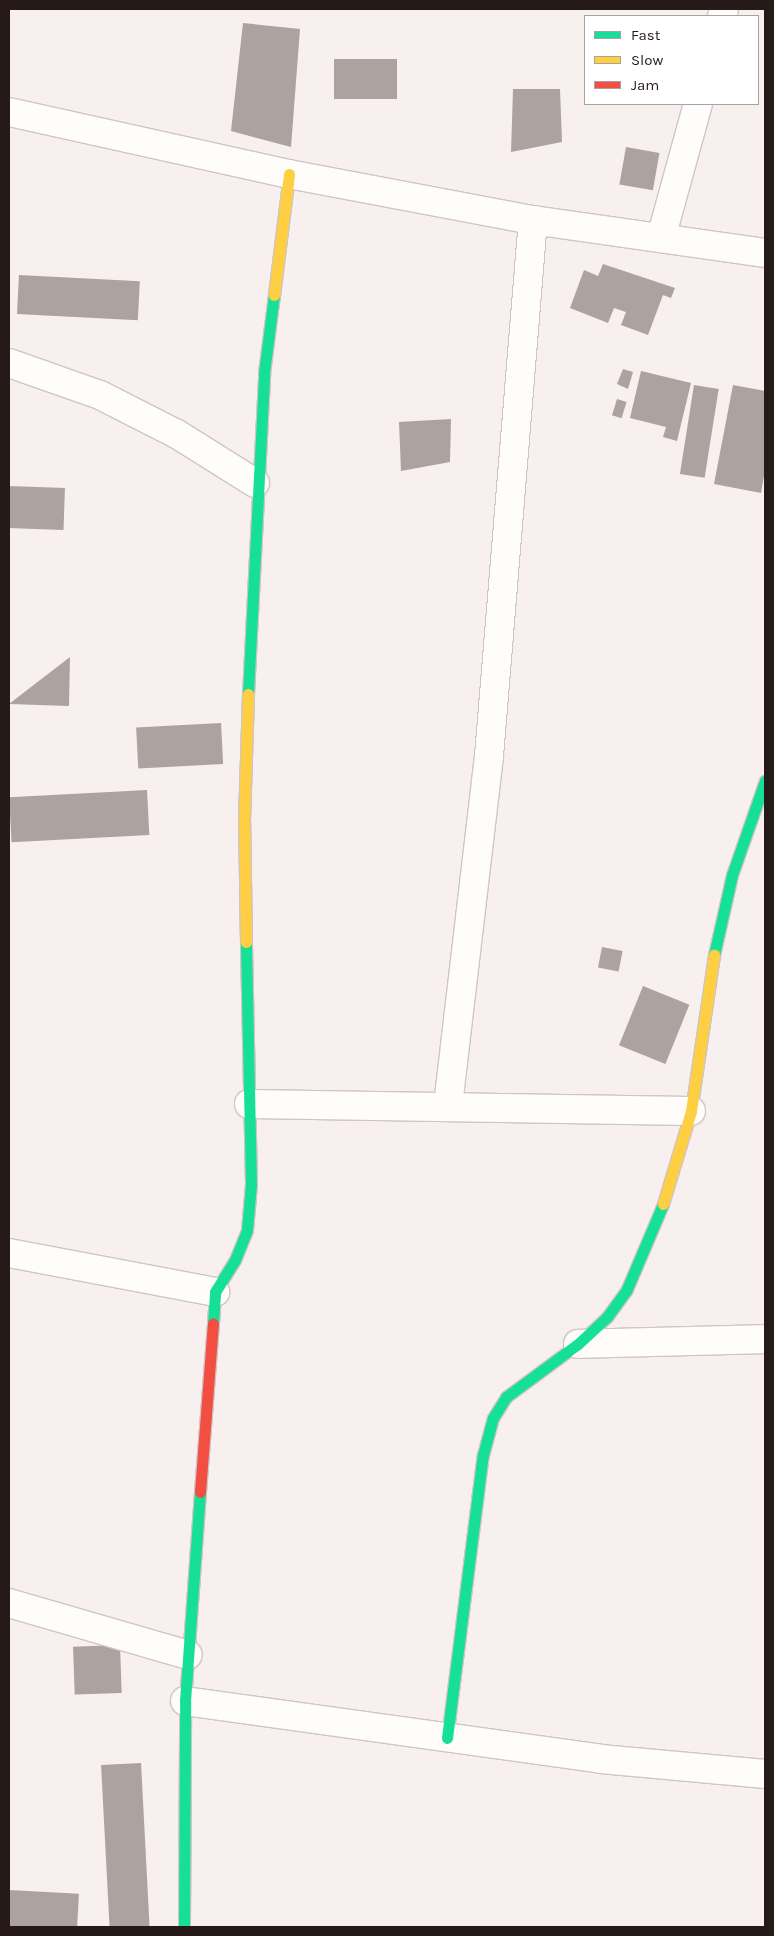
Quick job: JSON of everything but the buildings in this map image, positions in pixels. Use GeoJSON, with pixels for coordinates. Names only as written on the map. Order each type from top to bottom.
{"type":"FeatureCollection","features":[{"type":"Feature","properties":{"kind":"street"},"geometry":{"type":"LineString","coordinates":[[662,238],[698,105]]}},
{"type":"Feature","properties":{"kind":"street"},"geometry":{"type":"LineString","coordinates":[[9,112],[289,174],[533,220],[765,253]]}},
{"type":"Feature","properties":{"kind":"street"},"geometry":{"type":"LineString","coordinates":[[184,1927],[185,1701],[216,1292],[235,1260],[247,1230],[251,1184],[244,821],[255,483],[264,373],[289,174]]}},
{"type":"Feature","properties":{"kind":"street"},"geometry":{"type":"LineString","coordinates":[[448,1105],[489,756],[533,220]]}},
{"type":"Feature","properties":{"kind":"street"},"geometry":{"type":"LineString","coordinates":[[9,363],[100,395],[177,434],[255,483]]}},
{"type":"Feature","properties":{"kind":"street"},"geometry":{"type":"LineString","coordinates":[[447,1738],[483,1455],[493,1418],[506,1398],[578,1344],[607,1317],[627,1290],[658,1220],[691,1110],[716,934],[732,875],[765,781]]}},
{"type":"Feature","properties":{"kind":"street"},"geometry":{"type":"LineString","coordinates":[[250,1104],[448,1105],[691,1110]]}},
{"type":"Feature","properties":{"kind":"street"},"geometry":{"type":"LineString","coordinates":[[9,1253],[216,1292]]}},
{"type":"Feature","properties":{"kind":"street"},"geometry":{"type":"LineString","coordinates":[[578,1344],[765,1339]]}},
{"type":"Feature","properties":{"kind":"street"},"geometry":{"type":"LineString","coordinates":[[9,1603],[188,1655]]}},
{"type":"Feature","properties":{"kind":"street"},"geometry":{"type":"LineString","coordinates":[[185,1701],[601,1759],[765,1774]]}},
{"type":"Feature","properties":{"kind":"traffic: fast"},"geometry":{"type":"LineString","coordinates":[[248,694],[264,373],[274,295]]}},
{"type":"Feature","properties":{"kind":"traffic: fast"},"geometry":{"type":"LineString","coordinates":[[714,955],[732,875],[765,781]]}},
{"type":"Feature","properties":{"kind":"traffic: fast"},"geometry":{"type":"LineString","coordinates":[[213,1323],[215,1292],[235,1260],[247,1230],[251,1184],[246,942]]}},
{"type":"Feature","properties":{"kind":"traffic: fast"},"geometry":{"type":"LineString","coordinates":[[447,1738],[483,1455],[493,1418],[506,1397],[578,1344],[607,1317],[627,1289],[663,1204]]}},
{"type":"Feature","properties":{"kind":"traffic: fast"},"geometry":{"type":"LineString","coordinates":[[184,1927],[185,1701],[200,1492]]}},
{"type":"Feature","properties":{"kind":"traffic: slow"},"geometry":{"type":"LineString","coordinates":[[274,295],[289,174]]}},
{"type":"Feature","properties":{"kind":"traffic: slow"},"geometry":{"type":"LineString","coordinates":[[246,942],[244,821],[248,694]]}},
{"type":"Feature","properties":{"kind":"traffic: slow"},"geometry":{"type":"LineString","coordinates":[[663,1204],[691,1111],[714,955]]}},
{"type":"Feature","properties":{"kind":"traffic: jam"},"geometry":{"type":"LineString","coordinates":[[200,1492],[213,1323]]}}]}
